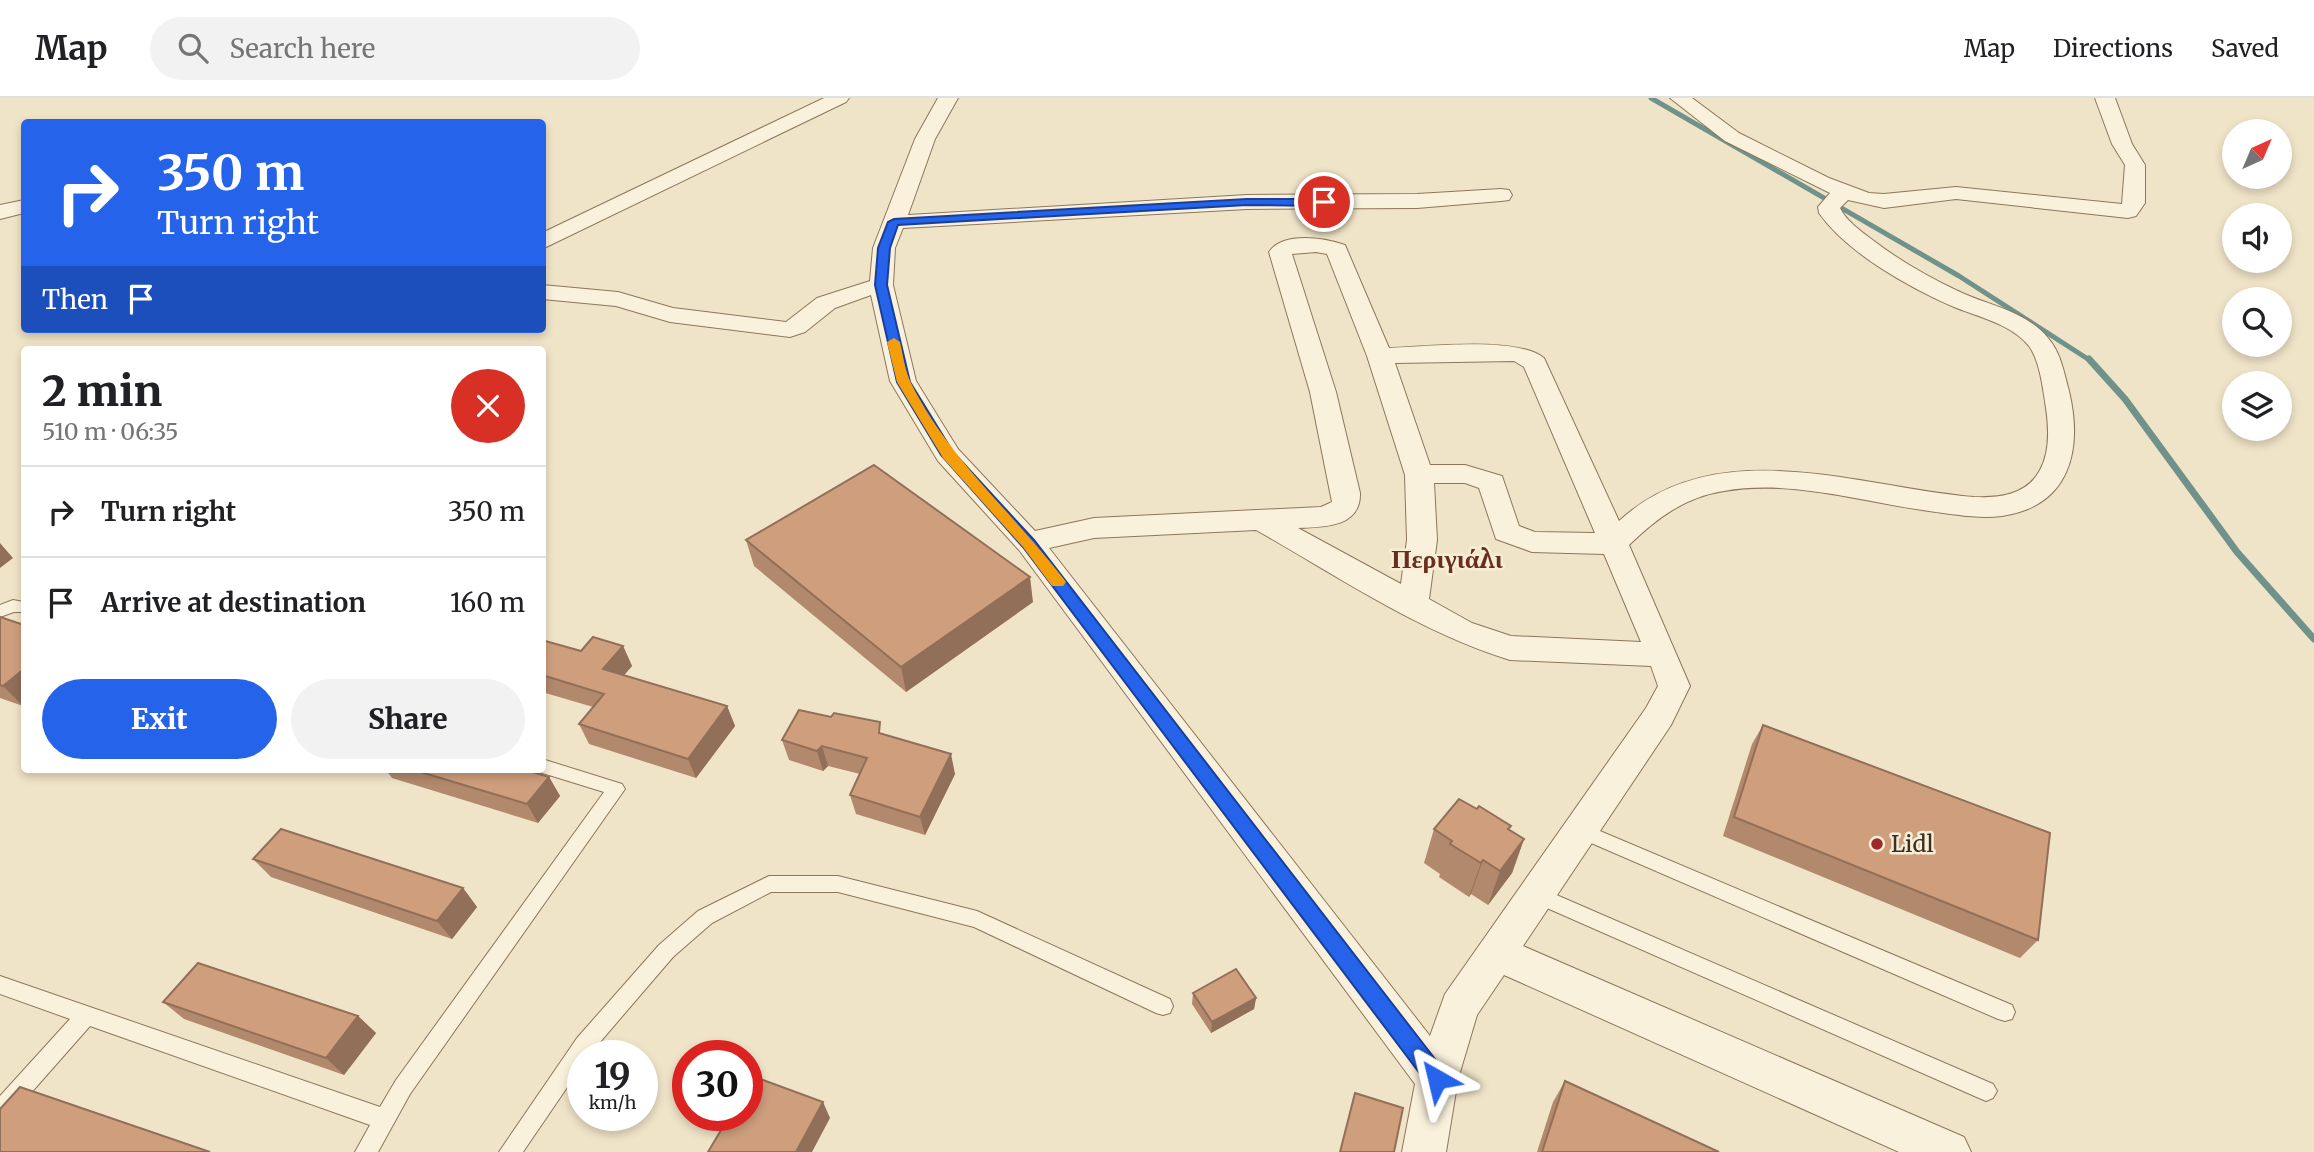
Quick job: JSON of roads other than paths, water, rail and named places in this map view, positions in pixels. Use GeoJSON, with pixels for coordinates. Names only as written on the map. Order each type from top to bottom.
{"type":"FeatureCollection","features":[{"type":"Feature","properties":{"kind":"street"},"geometry":{"type":"LineString","coordinates":[[546,240],[839,98]]}},
{"type":"Feature","properties":{"kind":"street"},"geometry":{"type":"LineString","coordinates":[[948,98],[925,139],[884,248],[881,285],[903,382],[948,455],[1028,543],[1437,1079]]}},
{"type":"Feature","properties":{"kind":"street"},"geometry":{"type":"LineString","coordinates":[[1680,98],[1732,137],[1836,199],[1884,201],[1956,193],[2128,211],[2134,203],[2135,165],[2122,144],[2105,98]]}},
{"type":"Feature","properties":{"kind":"street"},"geometry":{"type":"LineString","coordinates":[[894,222],[1247,202],[1417,201],[1501,195]]}},
{"type":"Feature","properties":{"kind":"street"},"geometry":{"type":"LineString","coordinates":[[1419,475],[1471,473],[1482,477],[1492,483],[1506,532],[1532,542],[1612,544],[1643,514],[1713,482],[1752,479],[1817,482],[1922,501],[1977,507],[2010,505],[2035,492],[2045,483],[2059,462],[2063,432],[2061,409],[2047,358],[2040,344],[2025,329],[1953,298],[1870,247],[1841,225],[1836,199]]}},
{"type":"Feature","properties":{"kind":"street"},"geometry":{"type":"LineString","coordinates":[[0,212],[21,208]]}},
{"type":"Feature","properties":{"kind":"street"},"geometry":{"type":"LineString","coordinates":[[1028,543],[1094,528],[1327,517],[1346,506],[1346,493],[1322,392],[1280,252],[1282,249],[1329,246],[1337,250],[1380,356],[1419,475],[1422,540],[1413,604]]}},
{"type":"Feature","properties":{"kind":"street"},"geometry":{"type":"LineString","coordinates":[[546,292],[618,299],[670,316],[790,330],[805,323],[811,313],[827,303],[881,285]]}},
{"type":"Feature","properties":{"kind":"street"},"geometry":{"type":"LineString","coordinates":[[1380,356],[1514,353],[1526,356],[1535,363],[1612,544],[1663,655],[1674,686],[1660,716],[1459,1007],[1437,1079],[1424,1152]]}},
{"type":"Feature","properties":{"kind":"street"},"geometry":{"type":"LineString","coordinates":[[1264,522],[1461,631],[1510,648],[1663,655]]}},
{"type":"Feature","properties":{"kind":"street"},"geometry":{"type":"LineString","coordinates":[[1496,954],[1949,1152]]}},
{"type":"Feature","properties":{"kind":"lane"},"geometry":{"type":"LineString","coordinates":[[0,611],[13,606],[21,607]]}},
{"type":"Feature","properties":{"kind":"lane"},"geometry":{"type":"LineString","coordinates":[[366,1152],[403,1087],[615,789],[546,767]]}},
{"type":"Feature","properties":{"kind":"lane"},"geometry":{"type":"LineString","coordinates":[[1581,831],[2005,1012]]}},
{"type":"Feature","properties":{"kind":"lane"},"geometry":{"type":"LineString","coordinates":[[510,1152],[584,1045],[666,951],[705,917],[769,884],[838,884],[977,919],[1163,1006]]}},
{"type":"Feature","properties":{"kind":"lane"},"geometry":{"type":"LineString","coordinates":[[1538,895],[1986,1091]]}},
{"type":"Feature","properties":{"kind":"lane"},"geometry":{"type":"LineString","coordinates":[[0,985],[384,1119]]}},
{"type":"Feature","properties":{"kind":"lane"},"geometry":{"type":"LineString","coordinates":[[0,1112],[87,1015]]}},
{"type":"Feature","properties":{"kind":"waterway"},"geometry":{"type":"LineString","coordinates":[[1651,98],[1959,276],[2091,361]]}},
{"type":"Feature","properties":{"kind":"waterway"},"geometry":{"type":"LineString","coordinates":[[2091,361],[2125,399],[2237,552],[2314,639]]}},
{"type":"Feature","properties":{"kind":"place","name":"Lidl"},"geometry":{"type":"Point","coordinates":[1877,844]}},
{"type":"Feature","properties":{"kind":"district","name":"Περιγιάλι"},"geometry":{"type":"Point","coordinates":[1447,559]}}]}
